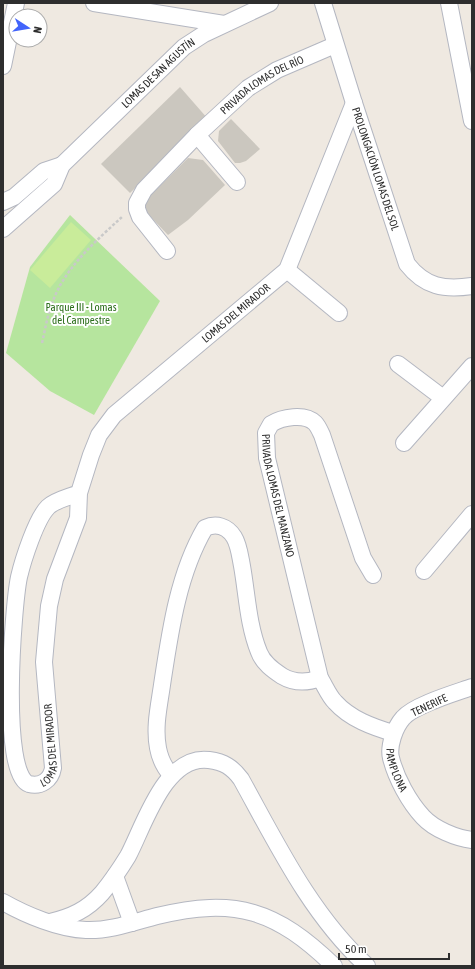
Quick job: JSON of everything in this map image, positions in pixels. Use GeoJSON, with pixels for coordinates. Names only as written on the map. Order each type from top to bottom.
{"type":"FeatureCollection","features":[{"type":"Feature","properties":{"kind":"street"},"geometry":{"type":"LineString","coordinates":[[3,66],[16,3]]}},
{"type":"Feature","properties":{"kind":"street"},"geometry":{"type":"LineString","coordinates":[[94,3],[224,24]]}},
{"type":"Feature","properties":{"kind":"street","name":"LOMAS DE SAN AGUSTÍN"},"geometry":{"type":"LineString","coordinates":[[3,229],[54,184],[62,165],[184,47],[224,24],[270,3]]}},
{"type":"Feature","properties":{"kind":"street","name":"PROLONGACIÓN LOMAS DEL SOL"},"geometry":{"type":"LineString","coordinates":[[323,3],[335,45],[407,264],[414,272],[437,286],[457,288],[472,286]]}},
{"type":"Feature","properties":{"kind":"street"},"geometry":{"type":"LineString","coordinates":[[449,3],[472,121]]}},
{"type":"Feature","properties":{"kind":"street","name":"PRIVADA LOMAS DEL RÍO"},"geometry":{"type":"LineString","coordinates":[[167,251],[140,217],[137,210],[137,203],[144,190],[197,135],[248,88],[261,79],[335,45]]}},
{"type":"Feature","properties":{"kind":"street","name":"LOMAS DEL MIRADOR"},"geometry":{"type":"LineString","coordinates":[[79,493],[49,506],[35,531],[18,583],[13,612],[9,673],[10,728],[16,768],[20,777],[27,783],[38,784],[45,782],[52,774],[53,768],[45,681],[46,631],[55,579],[78,518],[79,493],[100,435],[114,415],[287,270],[354,103]]}},
{"type":"Feature","properties":{"kind":"street"},"geometry":{"type":"LineString","coordinates":[[197,135],[237,182]]}},
{"type":"Feature","properties":{"kind":"street","name":"LOMAS DE SAN AGUSTÍN"},"geometry":{"type":"LineString","coordinates":[[3,202],[14,197],[44,171],[62,165]]}},
{"type":"Feature","properties":{"kind":"street"},"geometry":{"type":"LineString","coordinates":[[287,270],[339,313]]}},
{"type":"Feature","properties":{"kind":"street"},"geometry":{"type":"LineString","coordinates":[[398,364],[443,398]]}},
{"type":"Feature","properties":{"kind":"street"},"geometry":{"type":"LineString","coordinates":[[404,443],[472,366]]}},
{"type":"Feature","properties":{"kind":"street","name":"PRIVADA LOMAS DEL MANZANO"},"geometry":{"type":"LineString","coordinates":[[320,678],[267,458],[266,433],[271,424],[292,417],[310,420],[316,424],[322,435],[363,558],[373,575]]}},
{"type":"Feature","properties":{"kind":"street"},"geometry":{"type":"LineString","coordinates":[[424,571],[472,514]]}},
{"type":"Feature","properties":{"kind":"street"},"geometry":{"type":"LineString","coordinates":[[171,775],[164,767],[158,748],[157,724],[166,662],[178,600],[188,561],[205,528],[212,525],[227,529],[238,544],[251,622],[259,654],[272,670],[287,678],[301,682],[320,678]]}},
{"type":"Feature","properties":{"kind":"street","name":"PAMPLONA"},"geometry":{"type":"LineString","coordinates":[[320,678],[334,702],[345,712],[362,722],[393,733],[391,757],[405,791],[423,817],[446,832],[472,840]]}},
{"type":"Feature","properties":{"kind":"street","name":"TENERIFE"},"geometry":{"type":"LineString","coordinates":[[393,733],[403,717],[420,707],[472,687]]}},
{"type":"Feature","properties":{"kind":"street"},"geometry":{"type":"LineString","coordinates":[[50,922],[69,917],[86,908],[101,894],[115,876],[128,855],[155,800],[171,775],[188,763],[203,759],[221,761],[232,768],[241,779],[286,860],[310,898],[337,934],[367,966]]}},
{"type":"Feature","properties":{"kind":"street"},"geometry":{"type":"LineString","coordinates":[[115,876],[132,923]]}},
{"type":"Feature","properties":{"kind":"street"},"geometry":{"type":"LineString","coordinates":[[3,902],[34,917],[70,928],[86,930],[104,929],[183,910],[211,907],[237,909],[263,915],[289,928],[334,966]]}},
{"type":"Feature","properties":{"kind":"path"},"geometry":{"type":"LineString","coordinates":[[42,343],[52,303],[66,278],[81,259],[123,216]]}},
{"type":"Feature","properties":{"kind":"green space","name":"Parque III - Lomas del Campestre"},"geometry":{"type":"Polygon","coordinates":[[[70,215],[160,301],[94,415],[50,391],[6,353],[30,267],[70,215]]]}},
{"type":"Feature","properties":{"kind":"green space"},"geometry":{"type":"Polygon","coordinates":[[[71,222],[91,240],[50,288],[30,270],[71,222]]]}},
{"type":"Feature","properties":{"kind":"building"},"geometry":{"type":"Polygon","coordinates":[[[180,87],[208,119],[130,193],[101,164],[180,87]]]}},
{"type":"Feature","properties":{"kind":"building"},"geometry":{"type":"Polygon","coordinates":[[[231,119],[260,149],[246,161],[240,163],[235,163],[218,141],[219,131],[231,119]]]}},
{"type":"Feature","properties":{"kind":"building"},"geometry":{"type":"Polygon","coordinates":[[[188,158],[203,160],[225,185],[188,220],[168,235],[145,211],[146,200],[188,158]]]}}]}
